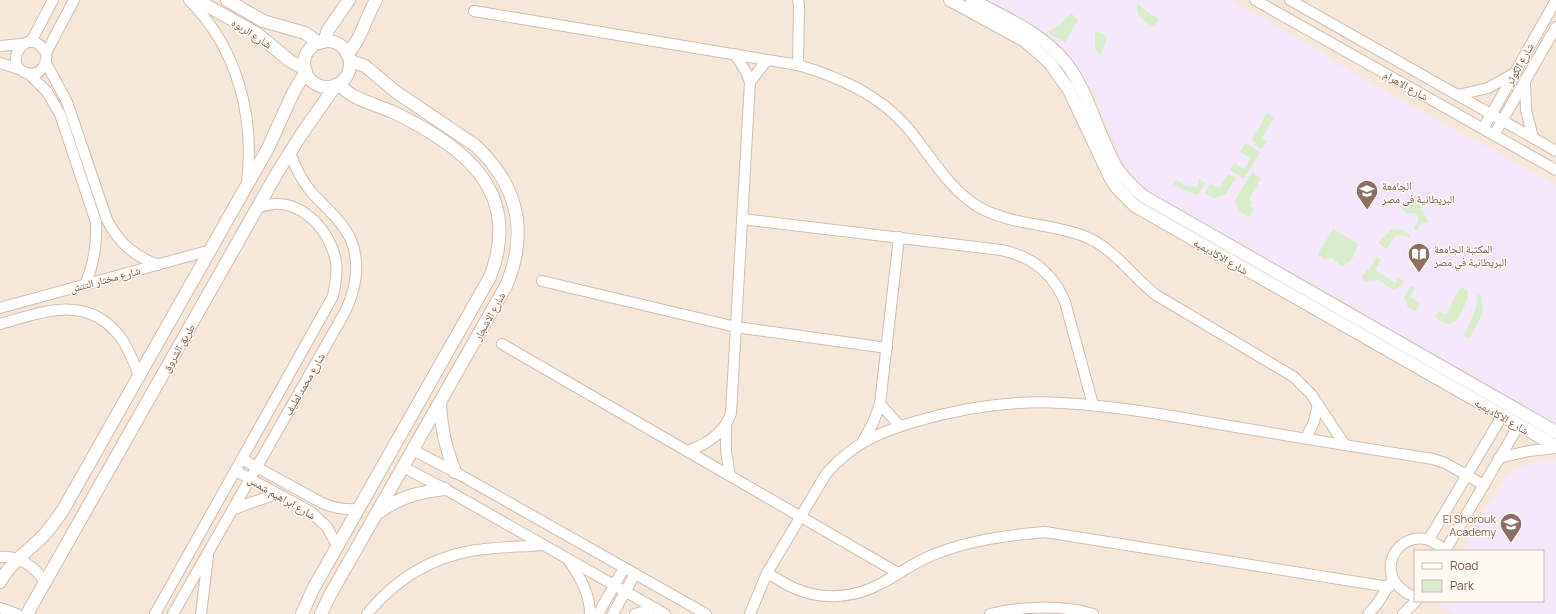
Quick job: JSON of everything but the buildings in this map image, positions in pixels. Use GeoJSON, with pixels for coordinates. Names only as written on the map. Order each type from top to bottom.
{"type":"FeatureCollection","features":[{"type":"Feature","properties":{"kind":"street"},"geometry":{"type":"LineString","coordinates":[[19,69],[16,64],[15,53],[27,43],[53,0]]}},
{"type":"Feature","properties":{"kind":"street"},"geometry":{"type":"LineString","coordinates":[[29,74],[40,71],[74,0]]}},
{"type":"Feature","properties":{"kind":"street"},"geometry":{"type":"LineString","coordinates":[[189,0],[208,23],[220,41],[238,80],[244,100],[248,129],[250,164],[247,186]]}},
{"type":"Feature","properties":{"kind":"street","name":"شارع الربوه"},"geometry":{"type":"LineString","coordinates":[[197,0],[256,33],[290,61],[305,70]]}},
{"type":"Feature","properties":{"kind":"street","name":"شارع الربوه"},"geometry":{"type":"LineString","coordinates":[[227,0],[263,21],[305,33],[322,42]]}},
{"type":"Feature","properties":{"kind":"street"},"geometry":{"type":"LineString","coordinates":[[349,0],[328,30],[322,42],[309,50],[304,62],[308,77],[323,87],[337,84],[348,74],[348,58],[376,0]]}},
{"type":"Feature","properties":{"kind":"street"},"geometry":{"type":"LineString","coordinates":[[798,0],[798,65]]}},
{"type":"Feature","properties":{"kind":"street","name":"شارع الاكاديميه"},"geometry":{"type":"LineString","coordinates":[[950,0],[1040,38],[1049,45],[1065,62],[1078,82],[1118,170],[1134,188],[1154,203],[1556,432]]}},
{"type":"Feature","properties":{"kind":"street","name":"شارع الاكاديميه"},"geometry":{"type":"LineString","coordinates":[[972,0],[1034,48],[1057,71],[1069,90],[1110,177],[1125,198],[1146,213],[1556,447]]}},
{"type":"Feature","properties":{"kind":"street","name":"شارع الاهرام"},"geometry":{"type":"LineString","coordinates":[[1256,0],[1556,170]]}},
{"type":"Feature","properties":{"kind":"street","name":"شارع الاهرام"},"geometry":{"type":"LineString","coordinates":[[1290,0],[1556,151]]}},
{"type":"Feature","properties":{"kind":"street","name":"شارع الكوثر"},"geometry":{"type":"LineString","coordinates":[[1483,129],[1556,0]]}},
{"type":"Feature","properties":{"kind":"street"},"geometry":{"type":"LineString","coordinates":[[474,11],[798,65],[845,81],[867,93],[888,108],[906,126],[953,185],[977,206],[1006,218],[1070,232],[1094,240],[1114,255],[1136,278],[1156,295],[1287,372],[1303,385],[1318,404],[1345,445]]}},
{"type":"Feature","properties":{"kind":"street"},"geometry":{"type":"LineString","coordinates":[[256,33],[263,21]]}},
{"type":"Feature","properties":{"kind":"street","name":"شارع الكوثر"},"geometry":{"type":"LineString","coordinates":[[1494,135],[1556,27]]}},
{"type":"Feature","properties":{"kind":"street"},"geometry":{"type":"LineString","coordinates":[[322,42],[338,44],[348,58]]}},
{"type":"Feature","properties":{"kind":"street"},"geometry":{"type":"LineString","coordinates":[[0,46],[38,43],[43,47],[46,58],[67,102],[107,220],[122,244],[133,253],[158,265]]}},
{"type":"Feature","properties":{"kind":"street"},"geometry":{"type":"LineString","coordinates":[[1540,54],[1556,45]]}},
{"type":"Feature","properties":{"kind":"street"},"geometry":{"type":"LineString","coordinates":[[730,476],[726,451],[726,426],[731,413],[750,82],[735,54]]}},
{"type":"Feature","properties":{"kind":"street","name":"شارع الاشجار"},"geometry":{"type":"LineString","coordinates":[[321,614],[330,595],[506,286],[512,272],[518,242],[518,226],[511,196],[497,168],[476,146],[396,92],[365,66],[348,58]]}},
{"type":"Feature","properties":{"kind":"street"},"geometry":{"type":"LineString","coordinates":[[750,82],[767,60]]}},
{"type":"Feature","properties":{"kind":"street"},"geometry":{"type":"LineString","coordinates":[[0,63],[29,74],[47,92],[60,114],[96,222],[97,235],[95,254],[85,285]]}},
{"type":"Feature","properties":{"kind":"street","name":"طريق الشروق"},"geometry":{"type":"LineString","coordinates":[[0,582],[17,559],[41,538],[59,517],[268,148],[305,70]]}},
{"type":"Feature","properties":{"kind":"street"},"geometry":{"type":"LineString","coordinates":[[1458,95],[1488,88],[1514,73]]}},
{"type":"Feature","properties":{"kind":"street"},"geometry":{"type":"LineString","coordinates":[[1525,82],[1526,110],[1534,138]]}},
{"type":"Feature","properties":{"kind":"street","name":"طريق الشروق"},"geometry":{"type":"LineString","coordinates":[[27,614],[290,152],[337,84]]}},
{"type":"Feature","properties":{"kind":"street","name":"شارع الاشجار"},"geometry":{"type":"LineString","coordinates":[[302,614],[313,589],[490,277],[497,260],[500,242],[500,224],[496,205],[489,188],[479,172],[467,159],[434,135],[395,114],[348,93],[337,84]]}},
{"type":"Feature","properties":{"kind":"street","name":"شارع محمد لطيف"},"geometry":{"type":"LineString","coordinates":[[173,614],[345,312],[353,295],[356,276],[355,258],[351,240],[339,222],[305,183],[290,152]]}},
{"type":"Feature","properties":{"kind":"street","name":"شارع محمد لطيف"},"geometry":{"type":"LineString","coordinates":[[155,614],[326,311],[333,296],[336,279],[336,262],[331,246],[323,231],[312,219],[299,209],[284,204],[270,204],[258,208]]}},
{"type":"Feature","properties":{"kind":"street"},"geometry":{"type":"LineString","coordinates":[[742,219],[1013,252],[1030,260],[1045,271],[1060,291],[1093,405]]}},
{"type":"Feature","properties":{"kind":"street"},"geometry":{"type":"LineString","coordinates":[[863,441],[873,423],[880,404],[899,238]]}},
{"type":"Feature","properties":{"kind":"street","name":"شارع مختار التتش"},"geometry":{"type":"LineString","coordinates":[[0,308],[211,250]]}},
{"type":"Feature","properties":{"kind":"street"},"geometry":{"type":"LineString","coordinates":[[1237,265],[1243,254]]}},
{"type":"Feature","properties":{"kind":"street"},"geometry":{"type":"LineString","coordinates":[[542,281],[736,327],[887,348]]}},
{"type":"Feature","properties":{"kind":"street"},"geometry":{"type":"LineString","coordinates":[[33,299],[36,313]]}},
{"type":"Feature","properties":{"kind":"street","name":"شارع مختار التتش"},"geometry":{"type":"LineString","coordinates":[[0,324],[36,313],[64,308],[80,310],[96,316],[110,325],[121,338],[129,352],[139,376]]}},
{"type":"Feature","properties":{"kind":"street"},"geometry":{"type":"LineString","coordinates":[[502,344],[898,573]]}},
{"type":"Feature","properties":{"kind":"street"},"geometry":{"type":"LineString","coordinates":[[448,351],[464,360]]}},
{"type":"Feature","properties":{"kind":"street"},"geometry":{"type":"LineString","coordinates":[[1436,378],[1443,367]]}},
{"type":"Feature","properties":{"kind":"street"},"geometry":{"type":"LineString","coordinates":[[440,402],[444,437],[455,472]]}},
{"type":"Feature","properties":{"kind":"street"},"geometry":{"type":"LineString","coordinates":[[750,614],[767,573],[800,516],[826,474],[845,454],[863,441],[900,426],[937,416],[995,405],[1054,403],[1093,405],[1306,438],[1433,459],[1445,463],[1484,485]]}},
{"type":"Feature","properties":{"kind":"street"},"geometry":{"type":"LineString","coordinates":[[880,404],[900,426]]}},
{"type":"Feature","properties":{"kind":"street"},"geometry":{"type":"LineString","coordinates":[[1306,438],[1314,422],[1318,404]]}},
{"type":"Feature","properties":{"kind":"street"},"geometry":{"type":"LineString","coordinates":[[1429,539],[1502,416]]}},
{"type":"Feature","properties":{"kind":"street"},"geometry":{"type":"LineString","coordinates":[[1446,550],[1518,425]]}},
{"type":"Feature","properties":{"kind":"street"},"geometry":{"type":"LineString","coordinates":[[688,451],[709,441],[726,426]]}},
{"type":"Feature","properties":{"kind":"street"},"geometry":{"type":"LineString","coordinates":[[1499,458],[1556,447]]}},
{"type":"Feature","properties":{"kind":"street"},"geometry":{"type":"LineString","coordinates":[[413,450],[455,472],[706,614]]}},
{"type":"Feature","properties":{"kind":"street","name":"شارع ابراهيم شمس"},"geometry":{"type":"LineString","coordinates":[[242,459],[328,505],[346,510],[358,509]]}},
{"type":"Feature","properties":{"kind":"street"},"geometry":{"type":"LineString","coordinates":[[403,467],[445,489],[665,614]]}},
{"type":"Feature","properties":{"kind":"street","name":"شارع ابراهيم شمس"},"geometry":{"type":"LineString","coordinates":[[236,471],[311,512],[327,527],[337,546]]}},
{"type":"Feature","properties":{"kind":"street"},"geometry":{"type":"LineString","coordinates":[[376,514],[392,503],[409,496],[445,489]]}},
{"type":"Feature","properties":{"kind":"street"},"geometry":{"type":"LineString","coordinates":[[232,510],[277,494]]}},
{"type":"Feature","properties":{"kind":"street"},"geometry":{"type":"LineString","coordinates":[[767,573],[795,588],[812,594],[848,596],[866,591],[909,566],[935,554],[962,545],[989,538],[1046,532],[1391,582],[1404,592],[1414,596]]}},
{"type":"Feature","properties":{"kind":"street"},"geometry":{"type":"LineString","coordinates":[[1368,614],[1377,604],[1391,582],[1392,562],[1394,554],[1399,547],[1405,542],[1421,538],[1429,539],[1438,544],[1444,550]]}},
{"type":"Feature","properties":{"kind":"street"},"geometry":{"type":"LineString","coordinates":[[367,614],[392,587],[410,574],[449,556],[470,551],[544,545]]}},
{"type":"Feature","properties":{"kind":"street"},"geometry":{"type":"LineString","coordinates":[[201,614],[209,552]]}},
{"type":"Feature","properties":{"kind":"street"},"geometry":{"type":"LineString","coordinates":[[0,557],[6,556],[24,562],[36,570],[45,582]]}},
{"type":"Feature","properties":{"kind":"street"},"geometry":{"type":"LineString","coordinates":[[568,559],[578,574],[586,591],[590,614]]}},
{"type":"Feature","properties":{"kind":"street"},"geometry":{"type":"LineString","coordinates":[[598,614],[624,568]]}},
{"type":"Feature","properties":{"kind":"street"},"geometry":{"type":"LineString","coordinates":[[613,614],[635,574]]}},
{"type":"Feature","properties":{"kind":"street"},"geometry":{"type":"LineString","coordinates":[[1403,614],[1415,602]]}},
{"type":"Feature","properties":{"kind":"street"},"geometry":{"type":"LineString","coordinates":[[0,608],[17,614]]}},
{"type":"Feature","properties":{"kind":"street"},"geometry":{"type":"LineString","coordinates":[[635,614],[655,608]]}},
{"type":"Feature","properties":{"kind":"street"},"geometry":{"type":"LineString","coordinates":[[990,614],[1005,610],[1034,608],[1061,609],[1093,614]]}},
{"type":"Feature","properties":{"kind":"shaded area"},"geometry":{"type":"Polygon","coordinates":[[[0,0],[1556,0],[1556,614],[0,614],[0,0]]]}},
{"type":"Feature","properties":{"kind":"shaded area","name":"الجامعة البريطانية فى مصر"},"geometry":{"type":"Polygon","coordinates":[[[986,0],[1231,0],[1325,54],[1346,69],[1556,185],[1556,426],[1353,310],[1340,298],[1339,299],[1334,296],[1332,298],[1319,290],[1320,288],[1316,284],[1299,281],[1148,193],[1134,179],[1121,160],[1093,91],[1065,53],[1043,33],[986,0]]]}},
{"type":"Feature","properties":{"kind":"shaded area","name":"El Shorouk Academy"},"geometry":{"type":"Polygon","coordinates":[[[1556,460],[1556,614],[1453,614],[1438,606],[1445,602],[1544,602],[1544,550],[1464,550],[1469,536],[1509,473],[1524,465],[1539,461],[1556,460]]]}},
{"type":"Feature","properties":{"kind":"green space"},"geometry":{"type":"Polygon","coordinates":[[[1137,3],[1147,12],[1159,19],[1154,27],[1141,18],[1138,12],[1137,3]]]}},
{"type":"Feature","properties":{"kind":"green space"},"geometry":{"type":"Polygon","coordinates":[[[1071,13],[1078,20],[1065,42],[1051,35],[1048,31],[1061,24],[1071,13]]]}},
{"type":"Feature","properties":{"kind":"green space"},"geometry":{"type":"Polygon","coordinates":[[[1095,31],[1106,36],[1107,38],[1100,55],[1095,49],[1095,31]]]}},
{"type":"Feature","properties":{"kind":"green space"},"geometry":{"type":"Polygon","coordinates":[[[1267,113],[1274,118],[1262,138],[1267,141],[1262,149],[1254,144],[1255,142],[1252,140],[1267,113]]]}},
{"type":"Feature","properties":{"kind":"green space"},"geometry":{"type":"Polygon","coordinates":[[[1245,143],[1260,152],[1244,179],[1230,170],[1234,163],[1245,169],[1250,158],[1240,152],[1245,143]]]}},
{"type":"Feature","properties":{"kind":"green space"},"geometry":{"type":"Polygon","coordinates":[[[1252,172],[1261,178],[1249,200],[1252,202],[1250,206],[1254,209],[1249,217],[1238,211],[1238,206],[1234,202],[1252,172]]]}},
{"type":"Feature","properties":{"kind":"green space"},"geometry":{"type":"Polygon","coordinates":[[[1228,174],[1236,178],[1225,195],[1214,198],[1205,193],[1210,184],[1219,188],[1228,174]]]}},
{"type":"Feature","properties":{"kind":"green space"},"geometry":{"type":"Polygon","coordinates":[[[1198,178],[1205,183],[1198,195],[1173,184],[1176,180],[1186,186],[1198,187],[1198,178]]]}},
{"type":"Feature","properties":{"kind":"green space"},"geometry":{"type":"Polygon","coordinates":[[[1410,198],[1417,202],[1429,222],[1421,224],[1417,231],[1414,227],[1418,222],[1418,216],[1414,213],[1406,213],[1402,208],[1404,203],[1410,198]]]}},
{"type":"Feature","properties":{"kind":"green space"},"geometry":{"type":"Polygon","coordinates":[[[1333,229],[1358,244],[1351,260],[1341,266],[1332,258],[1324,259],[1318,254],[1333,229]]]}},
{"type":"Feature","properties":{"kind":"green space"},"geometry":{"type":"Polygon","coordinates":[[[1402,229],[1410,235],[1409,237],[1402,235],[1395,236],[1386,249],[1378,243],[1391,230],[1402,229]]]}},
{"type":"Feature","properties":{"kind":"green space"},"geometry":{"type":"Polygon","coordinates":[[[1377,257],[1381,259],[1375,270],[1395,283],[1398,278],[1404,281],[1399,287],[1392,289],[1378,280],[1363,280],[1363,275],[1372,266],[1377,257]]]}},
{"type":"Feature","properties":{"kind":"green space"},"geometry":{"type":"Polygon","coordinates":[[[1411,286],[1415,288],[1410,297],[1420,303],[1416,311],[1408,307],[1404,298],[1411,286]]]}},
{"type":"Feature","properties":{"kind":"green space"},"geometry":{"type":"Polygon","coordinates":[[[1462,287],[1468,291],[1468,296],[1458,319],[1452,324],[1440,321],[1435,317],[1438,311],[1446,315],[1457,293],[1462,287]]]}},
{"type":"Feature","properties":{"kind":"green space"},"geometry":{"type":"Polygon","coordinates":[[[1478,294],[1481,296],[1483,313],[1469,339],[1463,336],[1475,310],[1478,294]]]}},
{"type":"Feature","properties":{"kind":"place","name":"الجامعة البريطانية فى مصر"},"geometry":{"type":"Point","coordinates":[1367,210]}},
{"type":"Feature","properties":{"kind":"place","name":"المكتبة الجامعة البريطانية في مصر"},"geometry":{"type":"Point","coordinates":[1419,274]}},
{"type":"Feature","properties":{"kind":"place","name":"El Shorouk Academy"},"geometry":{"type":"Point","coordinates":[1511,544]}}]}
